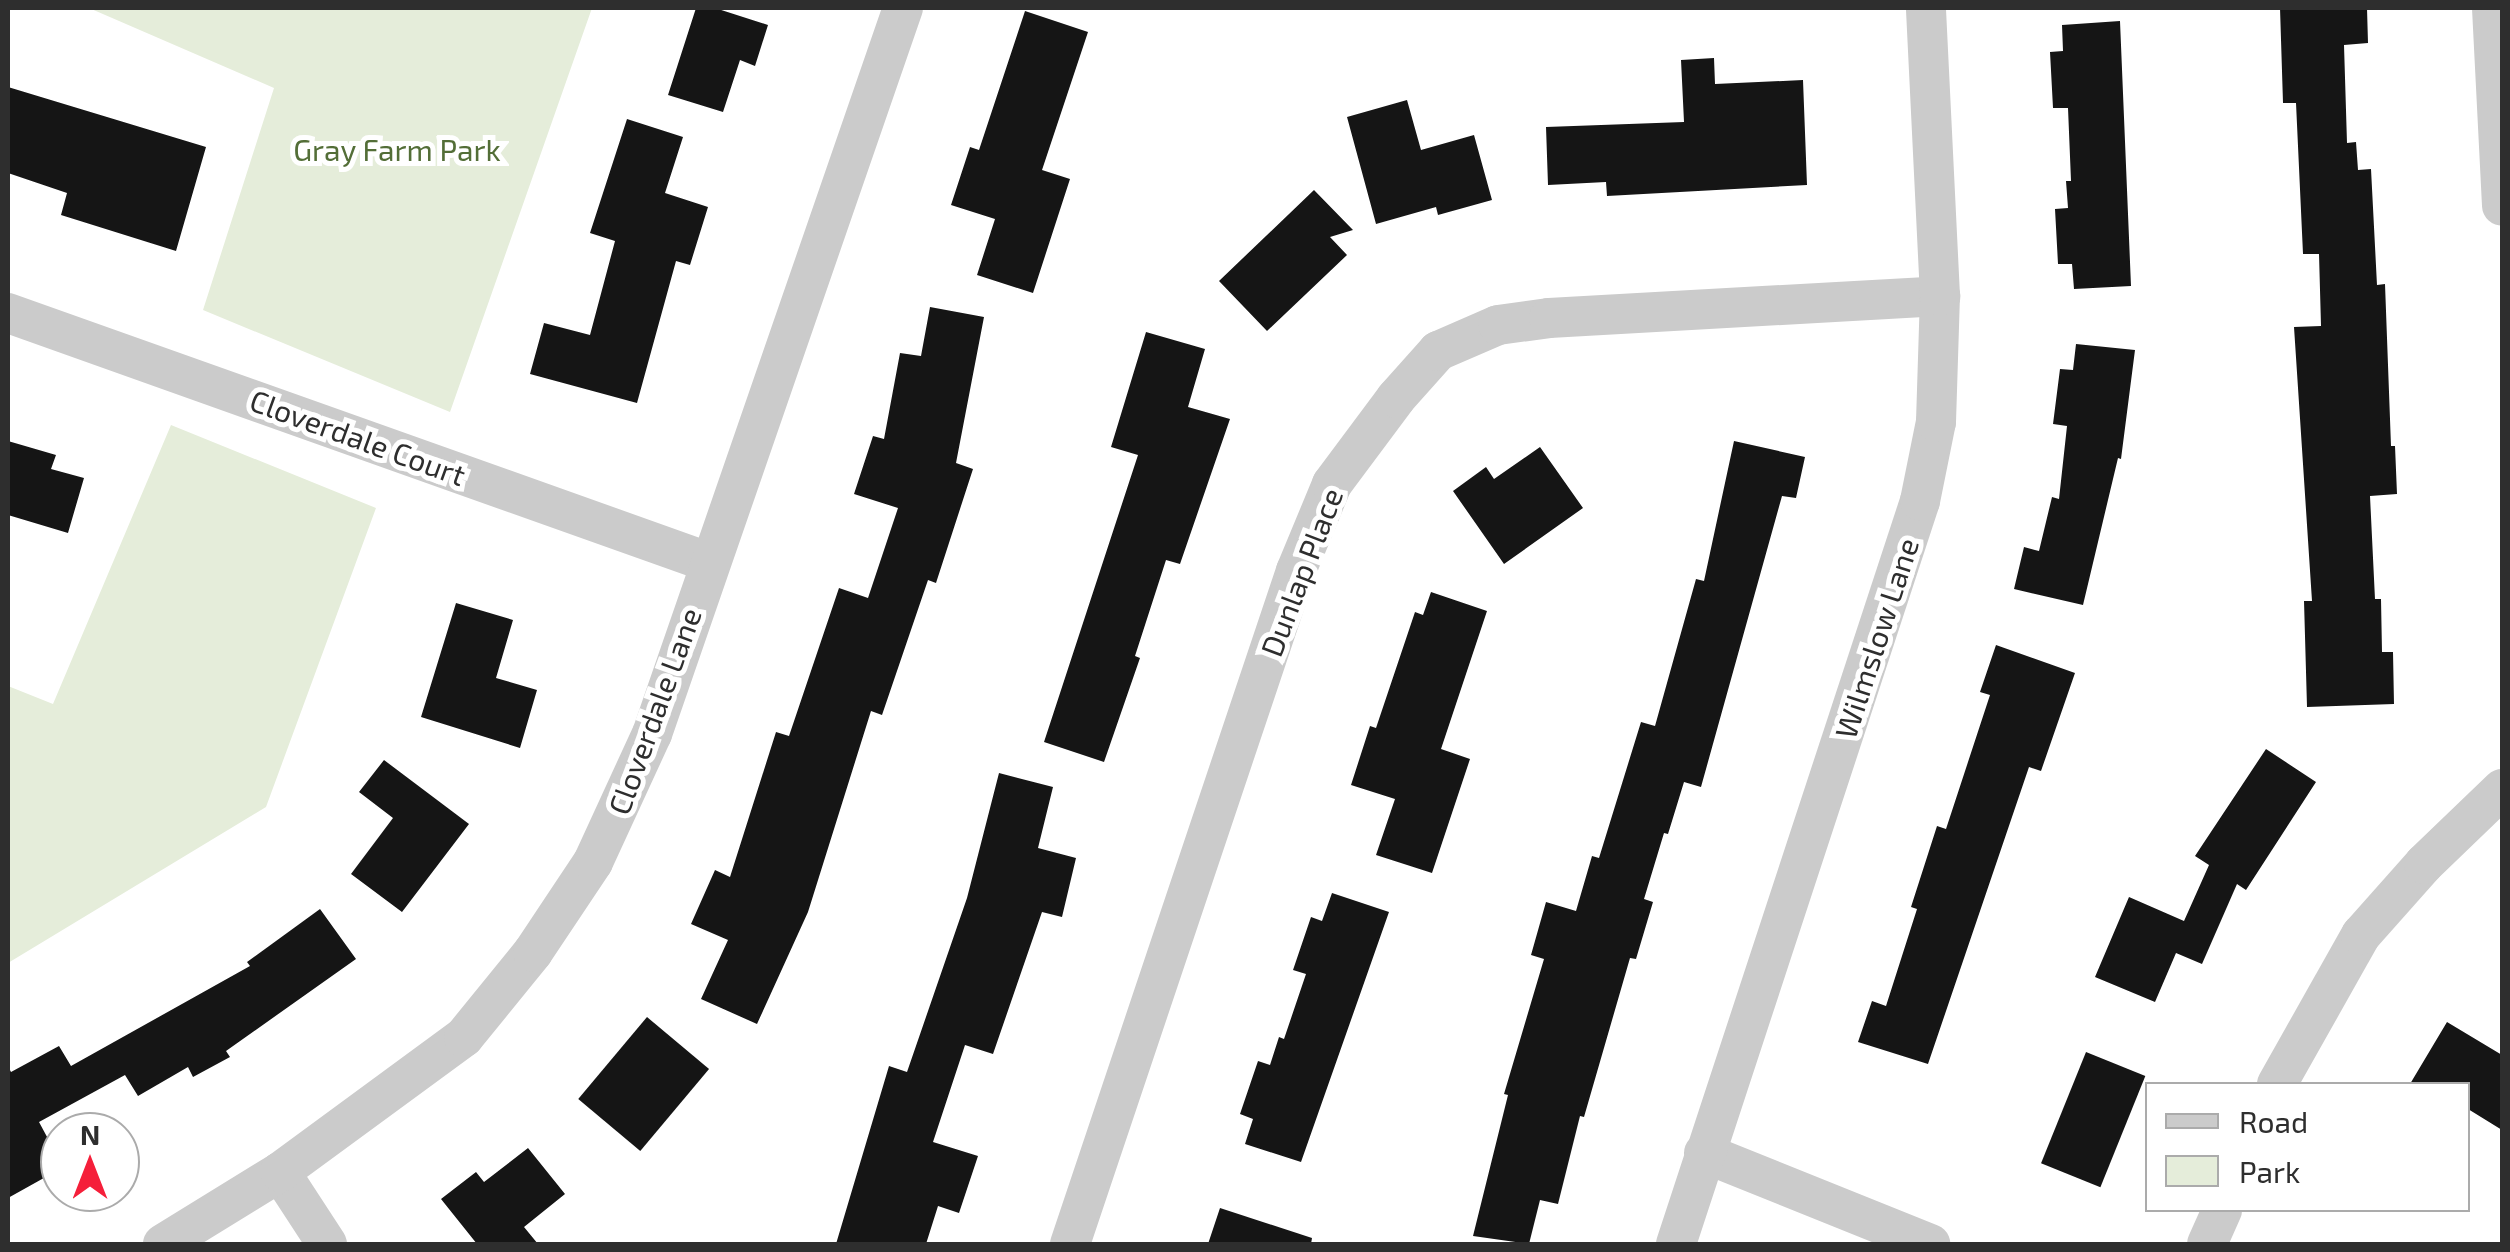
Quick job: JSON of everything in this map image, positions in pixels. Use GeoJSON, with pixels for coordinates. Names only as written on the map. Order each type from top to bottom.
{"type":"FeatureCollection","features":[{"type":"Feature","properties":{"kind":"street","name":"Cloverdale Lane"},"geometry":{"type":"LineString","coordinates":[[164,1244],[280,1172],[464,1037],[533,952],[594,862],[630,790],[903,8]]}},
{"type":"Feature","properties":{"kind":"street","name":"Wilmslow Lane"},"geometry":{"type":"LineString","coordinates":[[1676,1244],[1920,501],[1936,422],[1940,296],[1926,8]]}},
{"type":"Feature","properties":{"kind":"street"},"geometry":{"type":"LineString","coordinates":[[2492,8],[2502,206]]}},
{"type":"Feature","properties":{"kind":"street","name":"Dunlap Place"},"geometry":{"type":"LineString","coordinates":[[1070,1244],[1332,484],[1396,398],[1438,351],[1498,325],[1549,318],[1940,296]]}},
{"type":"Feature","properties":{"kind":"street","name":"Cloverdale Court"},"geometry":{"type":"LineString","coordinates":[[8,312],[708,562]]}},
{"type":"Feature","properties":{"kind":"street"},"geometry":{"type":"LineString","coordinates":[[2277,1082],[2361,935],[2424,864],[2502,789]]}},
{"type":"Feature","properties":{"kind":"street"},"geometry":{"type":"LineString","coordinates":[[1704,1154],[1930,1244]]}},
{"type":"Feature","properties":{"kind":"street"},"geometry":{"type":"LineString","coordinates":[[280,1172],[327,1244]]}},
{"type":"Feature","properties":{"kind":"street"},"geometry":{"type":"LineString","coordinates":[[2206,1244],[2221,1212]]}},
{"type":"Feature","properties":{"kind":"green space","name":"Gray Farm Park"},"geometry":{"type":"Polygon","coordinates":[[[89,8],[592,8],[450,412],[203,310],[274,88],[89,8]]]}},
{"type":"Feature","properties":{"kind":"green space"},"geometry":{"type":"Polygon","coordinates":[[[171,425],[376,508],[266,807],[8,963],[8,686],[53,704],[171,425]]]}},
{"type":"Feature","properties":{"kind":"building"},"geometry":{"type":"Polygon","coordinates":[[[696,8],[715,8],[768,25],[755,66],[740,60],[723,112],[668,95],[696,8]]]}},
{"type":"Feature","properties":{"kind":"building"},"geometry":{"type":"Polygon","coordinates":[[[2280,8],[2367,8],[2368,43],[2344,45],[2347,143],[2356,142],[2358,170],[2371,169],[2377,285],[2385,284],[2391,446],[2395,446],[2397,494],[2370,496],[2375,599],[2381,599],[2382,652],[2393,652],[2394,704],[2307,707],[2304,601],[2312,601],[2294,327],[2321,326],[2319,254],[2303,254],[2296,103],[2283,103],[2280,8]]]}},
{"type":"Feature","properties":{"kind":"building"},"geometry":{"type":"Polygon","coordinates":[[[1025,11],[1088,32],[1042,170],[1070,179],[1033,293],[977,275],[995,219],[951,205],[970,147],[979,150],[1025,11]]]}},
{"type":"Feature","properties":{"kind":"building"},"geometry":{"type":"Polygon","coordinates":[[[2120,21],[2131,286],[2074,289],[2072,264],[2058,264],[2055,209],[2068,208],[2066,181],[2071,181],[2068,108],[2053,108],[2050,52],[2063,51],[2062,25],[2120,21]]]}},
{"type":"Feature","properties":{"kind":"building"},"geometry":{"type":"Polygon","coordinates":[[[1714,58],[1715,84],[1803,80],[1807,185],[1607,196],[1606,182],[1548,185],[1546,127],[1684,122],[1681,60],[1714,58]]]}},
{"type":"Feature","properties":{"kind":"building"},"geometry":{"type":"Polygon","coordinates":[[[8,87],[206,147],[176,251],[61,215],[67,193],[8,173],[8,87]]]}},
{"type":"Feature","properties":{"kind":"building"},"geometry":{"type":"Polygon","coordinates":[[[1407,100],[1421,150],[1474,135],[1492,200],[1438,215],[1436,207],[1376,224],[1347,117],[1407,100]]]}},
{"type":"Feature","properties":{"kind":"building"},"geometry":{"type":"Polygon","coordinates":[[[627,119],[683,137],[665,193],[708,207],[690,265],[676,261],[637,403],[530,374],[544,323],[590,335],[615,241],[590,233],[627,119]]]}},
{"type":"Feature","properties":{"kind":"building"},"geometry":{"type":"Polygon","coordinates":[[[1314,190],[1353,230],[1330,237],[1347,255],[1267,331],[1219,281],[1314,190]]]}},
{"type":"Feature","properties":{"kind":"building"},"geometry":{"type":"Polygon","coordinates":[[[930,307],[984,317],[956,463],[973,469],[936,583],[928,580],[882,715],[871,711],[808,912],[757,1024],[701,999],[728,940],[691,924],[715,870],[730,877],[776,732],[789,736],[839,588],[868,598],[898,508],[854,494],[873,436],[884,439],[900,353],[921,356],[930,307]]]}},
{"type":"Feature","properties":{"kind":"building"},"geometry":{"type":"Polygon","coordinates":[[[1146,332],[1205,349],[1188,407],[1230,419],[1180,564],[1166,560],[1135,656],[1140,658],[1104,762],[1044,742],[1138,455],[1111,447],[1146,332]]]}},
{"type":"Feature","properties":{"kind":"building"},"geometry":{"type":"Polygon","coordinates":[[[2076,344],[2135,350],[2121,459],[2118,458],[2083,605],[2014,589],[2024,547],[2039,551],[2052,497],[2059,499],[2067,426],[2053,424],[2060,369],[2073,370],[2076,344]]]}},
{"type":"Feature","properties":{"kind":"building"},"geometry":{"type":"Polygon","coordinates":[[[8,441],[56,455],[51,469],[84,478],[68,533],[8,515],[8,441]]]}},
{"type":"Feature","properties":{"kind":"building"},"geometry":{"type":"Polygon","coordinates":[[[1734,441],[1805,457],[1796,498],[1782,496],[1701,787],[1684,782],[1668,834],[1664,833],[1644,899],[1653,902],[1636,959],[1630,958],[1584,1117],[1580,1116],[1558,1204],[1540,1200],[1529,1244],[1473,1236],[1508,1095],[1504,1094],[1544,959],[1531,955],[1546,902],[1576,911],[1592,856],[1599,858],[1641,722],[1655,726],[1696,579],[1704,581],[1734,441]]]}},
{"type":"Feature","properties":{"kind":"building"},"geometry":{"type":"Polygon","coordinates":[[[1540,447],[1583,508],[1504,564],[1453,491],[1486,467],[1494,479],[1540,447]]]}},
{"type":"Feature","properties":{"kind":"building"},"geometry":{"type":"Polygon","coordinates":[[[1431,592],[1487,611],[1441,749],[1470,759],[1432,873],[1376,855],[1395,799],[1351,785],[1370,726],[1376,728],[1415,612],[1423,615],[1431,592]]]}},
{"type":"Feature","properties":{"kind":"building"},"geometry":{"type":"Polygon","coordinates":[[[456,603],[513,620],[496,678],[537,690],[520,748],[421,717],[456,603]]]}},
{"type":"Feature","properties":{"kind":"building"},"geometry":{"type":"Polygon","coordinates":[[[1996,645],[2075,673],[2041,771],[2029,767],[1928,1064],[1858,1042],[1872,1001],[1886,1006],[1917,909],[1911,907],[1937,826],[1946,829],[1990,695],[1980,692],[1996,645]]]}},
{"type":"Feature","properties":{"kind":"building"},"geometry":{"type":"Polygon","coordinates":[[[2266,749],[2316,782],[2246,890],[2237,884],[2202,964],[2176,953],[2155,1002],[2095,977],[2129,897],[2184,921],[2209,865],[2195,856],[2266,749]]]}},
{"type":"Feature","properties":{"kind":"building"},"geometry":{"type":"Polygon","coordinates":[[[384,760],[469,824],[402,912],[351,874],[393,818],[359,792],[384,760]]]}},
{"type":"Feature","properties":{"kind":"building"},"geometry":{"type":"Polygon","coordinates":[[[999,773],[1053,787],[1038,848],[1076,858],[1062,917],[1042,912],[993,1054],[965,1045],[933,1142],[978,1156],[959,1213],[938,1206],[926,1244],[836,1244],[889,1066],[907,1072],[967,898],[999,773]]]}},
{"type":"Feature","properties":{"kind":"building"},"geometry":{"type":"Polygon","coordinates":[[[1332,893],[1389,912],[1301,1162],[1245,1144],[1253,1119],[1240,1114],[1258,1061],[1270,1065],[1279,1037],[1284,1039],[1306,974],[1293,970],[1311,917],[1322,921],[1332,893]]]}},
{"type":"Feature","properties":{"kind":"building"},"geometry":{"type":"Polygon","coordinates":[[[320,909],[356,959],[226,1051],[230,1057],[193,1077],[188,1067],[138,1096],[125,1075],[57,1112],[40,1112],[40,1180],[8,1198],[8,1066],[11,1072],[59,1046],[71,1066],[250,966],[247,962],[320,909]]]}},
{"type":"Feature","properties":{"kind":"building"},"geometry":{"type":"Polygon","coordinates":[[[647,1017],[709,1069],[640,1151],[578,1099],[647,1017]]]}},
{"type":"Feature","properties":{"kind":"building"},"geometry":{"type":"Polygon","coordinates":[[[2447,1022],[2502,1055],[2502,1130],[2470,1110],[2470,1082],[2411,1082],[2447,1022]]]}},
{"type":"Feature","properties":{"kind":"building"},"geometry":{"type":"Polygon","coordinates":[[[2086,1052],[2145,1076],[2100,1187],[2041,1163],[2086,1052]]]}},
{"type":"Feature","properties":{"kind":"building"},"geometry":{"type":"Polygon","coordinates":[[[528,1148],[565,1194],[524,1227],[538,1244],[477,1244],[441,1199],[476,1172],[484,1182],[528,1148]]]}},
{"type":"Feature","properties":{"kind":"building"},"geometry":{"type":"Polygon","coordinates":[[[1220,1208],[1312,1238],[1311,1244],[1208,1244],[1220,1208]]]}}]}
